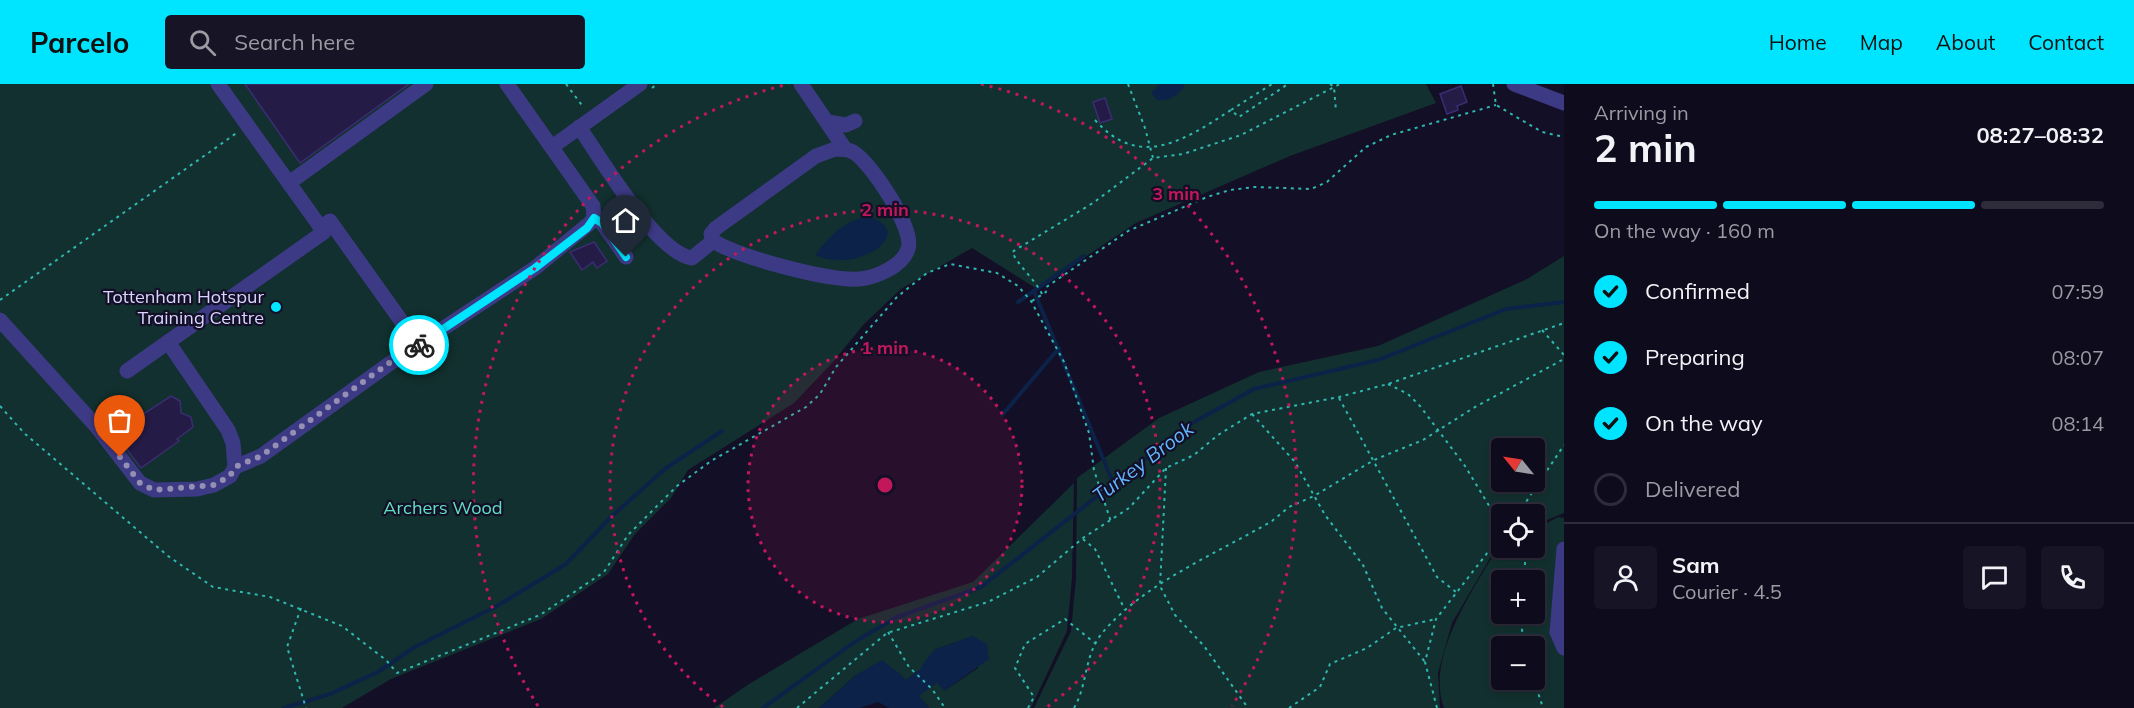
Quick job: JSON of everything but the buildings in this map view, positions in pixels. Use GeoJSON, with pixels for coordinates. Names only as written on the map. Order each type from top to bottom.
{"type":"FeatureCollection","features":[{"type":"Feature","properties":{"kind":"street"},"geometry":{"type":"LineString","coordinates":[[127,371],[324,232],[218,84]]}},
{"type":"Feature","properties":{"kind":"street"},"geometry":{"type":"LineString","coordinates":[[289,183],[426,84]]}},
{"type":"Feature","properties":{"kind":"street"},"geometry":{"type":"LineString","coordinates":[[235,467],[261,456],[389,363],[535,268],[587,228],[594,218],[593,206],[507,84]]}},
{"type":"Feature","properties":{"kind":"street"},"geometry":{"type":"LineString","coordinates":[[552,147],[640,84]]}},
{"type":"Feature","properties":{"kind":"street"},"geometry":{"type":"LineString","coordinates":[[801,84],[845,149]]}},
{"type":"Feature","properties":{"kind":"street"},"geometry":{"type":"LineString","coordinates":[[1514,84],[1562,96]]}},
{"type":"Feature","properties":{"kind":"street"},"geometry":{"type":"LineString","coordinates":[[828,122],[846,125],[855,121]]}},
{"type":"Feature","properties":{"kind":"street"},"geometry":{"type":"LineString","coordinates":[[579,128],[661,241],[681,255],[692,258],[712,241]]}},
{"type":"Feature","properties":{"kind":"street"},"geometry":{"type":"LineString","coordinates":[[845,149],[854,152],[873,173],[894,204],[908,234],[909,242],[906,253],[890,268],[861,279],[833,276],[779,264],[712,241],[711,234],[716,228],[816,156],[845,149]]}},
{"type":"Feature","properties":{"kind":"street"},"geometry":{"type":"LineString","coordinates":[[594,218],[602,223],[626,257]]}},
{"type":"Feature","properties":{"kind":"street"},"geometry":{"type":"LineString","coordinates":[[320,228],[330,221],[407,329]]}},
{"type":"Feature","properties":{"kind":"street"},"geometry":{"type":"LineString","coordinates":[[0,320],[96,426],[147,488],[154,490],[186,489],[214,485],[230,476],[235,467],[233,443],[228,430],[168,342]]}},
{"type":"Feature","properties":{"kind":"street"},"geometry":{"type":"LineString","coordinates":[[1564,549],[1557,633],[1564,646]]}},
{"type":"Feature","properties":{"kind":"path"},"geometry":{"type":"LineString","coordinates":[[1128,84],[1145,128],[1153,158]]}},
{"type":"Feature","properties":{"kind":"path"},"geometry":{"type":"LineString","coordinates":[[1095,120],[1103,130],[1119,139],[1150,149],[1194,133],[1272,84]]}},
{"type":"Feature","properties":{"kind":"path"},"geometry":{"type":"LineString","coordinates":[[1231,110],[1239,117],[1288,84]]}},
{"type":"Feature","properties":{"kind":"path"},"geometry":{"type":"LineString","coordinates":[[1330,84],[1334,87],[1336,111]]}},
{"type":"Feature","properties":{"kind":"path"},"geometry":{"type":"LineString","coordinates":[[1041,295],[1039,288],[1012,252],[1093,203],[1153,158],[1183,154],[1241,135],[1340,84]]}},
{"type":"Feature","properties":{"kind":"path"},"geometry":{"type":"LineString","coordinates":[[1493,84],[1496,105]]}},
{"type":"Feature","properties":{"kind":"path"},"geometry":{"type":"LineString","coordinates":[[1030,300],[1046,292],[1045,288],[1128,231],[1207,197],[1230,190],[1311,189],[1327,182],[1366,147],[1391,135],[1496,105],[1542,132],[1564,137]]}},
{"type":"Feature","properties":{"kind":"path"},"geometry":{"type":"LineString","coordinates":[[0,300],[248,125]]}},
{"type":"Feature","properties":{"kind":"path"},"geometry":{"type":"LineString","coordinates":[[0,406],[24,433],[168,556],[213,587],[270,597],[342,626],[386,660],[398,673],[540,615],[604,572],[628,535],[677,486],[711,461],[806,407],[820,394],[836,367],[897,297],[927,273],[950,264],[997,273],[1018,286],[1030,300],[1058,354],[1089,433],[1094,470],[1111,522]]}},
{"type":"Feature","properties":{"kind":"path"},"geometry":{"type":"LineString","coordinates":[[796,708],[888,632],[988,602],[1037,577],[1083,538],[1111,522],[1129,508],[1166,468],[1194,455],[1218,435],[1252,414],[1339,397],[1388,384],[1564,323]]}},
{"type":"Feature","properties":{"kind":"path"},"geometry":{"type":"LineString","coordinates":[[1074,708],[1085,682],[1086,664],[1096,644],[1103,632],[1125,610],[1160,586],[1264,525],[1289,507],[1314,496],[1374,460],[1403,450],[1564,357],[1542,330]]}},
{"type":"Feature","properties":{"kind":"path"},"geometry":{"type":"LineString","coordinates":[[1388,384],[1408,394],[1465,466],[1491,510]]}},
{"type":"Feature","properties":{"kind":"path"},"geometry":{"type":"LineString","coordinates":[[1339,397],[1437,577],[1456,592]]}},
{"type":"Feature","properties":{"kind":"path"},"geometry":{"type":"LineString","coordinates":[[1252,414],[1295,462],[1325,515],[1363,565],[1382,608],[1425,662],[1437,708]]}},
{"type":"Feature","properties":{"kind":"path"},"geometry":{"type":"LineString","coordinates":[[1527,504],[1564,445]]}},
{"type":"Feature","properties":{"kind":"path"},"geometry":{"type":"LineString","coordinates":[[1166,468],[1160,586],[1175,615],[1204,646],[1248,708]]}},
{"type":"Feature","properties":{"kind":"path"},"geometry":{"type":"LineString","coordinates":[[1083,538],[1095,549],[1125,610]]}},
{"type":"Feature","properties":{"kind":"path"},"geometry":{"type":"LineString","coordinates":[[1425,662],[1436,620],[1491,548]]}},
{"type":"Feature","properties":{"kind":"path"},"geometry":{"type":"LineString","coordinates":[[301,608],[287,647],[306,708]]}},
{"type":"Feature","properties":{"kind":"path"},"geometry":{"type":"LineString","coordinates":[[1028,708],[1034,698],[1015,668],[1025,644],[1065,619],[1096,644]]}},
{"type":"Feature","properties":{"kind":"path"},"geometry":{"type":"LineString","coordinates":[[1289,708],[1320,687],[1330,664],[1367,648],[1396,628],[1436,620]]}},
{"type":"Feature","properties":{"kind":"path"},"geometry":{"type":"LineString","coordinates":[[888,632],[909,667],[932,689],[945,708]]}},
{"type":"Feature","properties":{"kind":"path"},"geometry":{"type":"LineString","coordinates":[[1537,690],[1543,708]]}},
{"type":"Feature","properties":{"kind":"green space","name":"Archers Wood"},"geometry":{"type":"Polygon","coordinates":[[[0,84],[1426,84],[1436,103],[1290,156],[1136,223],[1037,289],[972,248],[901,289],[864,324],[833,362],[794,403],[688,470],[671,498],[635,534],[608,574],[541,619],[391,679],[342,708],[0,708],[0,84]]]}},
{"type":"Feature","properties":{"kind":"green space"},"geometry":{"type":"Polygon","coordinates":[[[1564,256],[1564,513],[1545,521],[1545,504],[1491,504],[1491,557],[1452,623],[1438,673],[1440,708],[1034,708],[1071,631],[1076,578],[1077,478],[1159,418],[1259,372],[1378,346],[1527,279],[1564,256]]]}},
{"type":"Feature","properties":{"kind":"green space"},"geometry":{"type":"Polygon","coordinates":[[[1074,483],[1072,578],[1067,631],[1031,708],[929,708],[899,673],[856,675],[819,708],[714,708],[749,684],[858,619],[973,582],[1074,483]],[[973,636],[934,650],[944,691],[978,668],[973,636]]]}},
{"type":"Feature","properties":{"kind":"green space"},"geometry":{"type":"Polygon","coordinates":[[[1558,517],[1564,518],[1564,542],[1552,633],[1564,655],[1564,708],[1444,708],[1440,688],[1441,668],[1454,625],[1492,558],[1545,558],[1545,524],[1558,517]]]}},
{"type":"Feature","properties":{"kind":"water"},"geometry":{"type":"Polygon","coordinates":[[[1159,84],[1185,84],[1170,99],[1157,100],[1151,93],[1159,84]]]}},
{"type":"Feature","properties":{"kind":"water"},"geometry":{"type":"Polygon","coordinates":[[[869,217],[883,223],[888,232],[885,240],[877,249],[849,259],[832,260],[815,255],[845,225],[869,217]]]}},
{"type":"Feature","properties":{"kind":"water"},"geometry":{"type":"Polygon","coordinates":[[[973,636],[987,644],[989,659],[944,691],[922,665],[934,650],[973,636]]]}},
{"type":"Feature","properties":{"kind":"water"},"geometry":{"type":"Polygon","coordinates":[[[882,660],[899,673],[929,708],[889,708],[878,702],[860,708],[819,708],[856,675],[882,660]]]}},
{"type":"Feature","properties":{"kind":"waterway"},"geometry":{"type":"LineString","coordinates":[[1018,302],[1084,256]]}},
{"type":"Feature","properties":{"kind":"waterway"},"geometry":{"type":"LineString","coordinates":[[1034,291],[1114,485]]}},
{"type":"Feature","properties":{"kind":"waterway","name":"Turkey Brook"},"geometry":{"type":"LineString","coordinates":[[763,708],[853,643],[895,618],[981,587],[1187,426],[1254,389],[1378,360],[1506,309],[1564,302]]}},
{"type":"Feature","properties":{"kind":"waterway"},"geometry":{"type":"LineString","coordinates":[[1003,414],[1059,348]]}},
{"type":"Feature","properties":{"kind":"waterway"},"geometry":{"type":"LineString","coordinates":[[284,708],[330,694],[378,672],[413,648],[497,606],[566,564],[611,517],[666,468],[722,431]]}},
{"type":"Feature","properties":{"kind":"waterway"},"geometry":{"type":"LineString","coordinates":[[912,688],[930,675]]}},
{"type":"Feature","properties":{"kind":"way so far"},"geometry":{"type":"LineString","coordinates":[[120,457],[140,483],[147,488],[154,490],[197,489],[214,485],[230,476],[235,467],[261,456],[389,363],[419,345]]}},
{"type":"Feature","properties":{"kind":"place","name":"Tottenham Hotspur Training Centre"},"geometry":{"type":"Point","coordinates":[276,307]}},
{"type":"Feature","properties":{"kind":"route"},"geometry":{"type":"LineString","coordinates":[[419,345],[535,268],[587,228],[594,218],[602,223],[626,257]]}}]}
